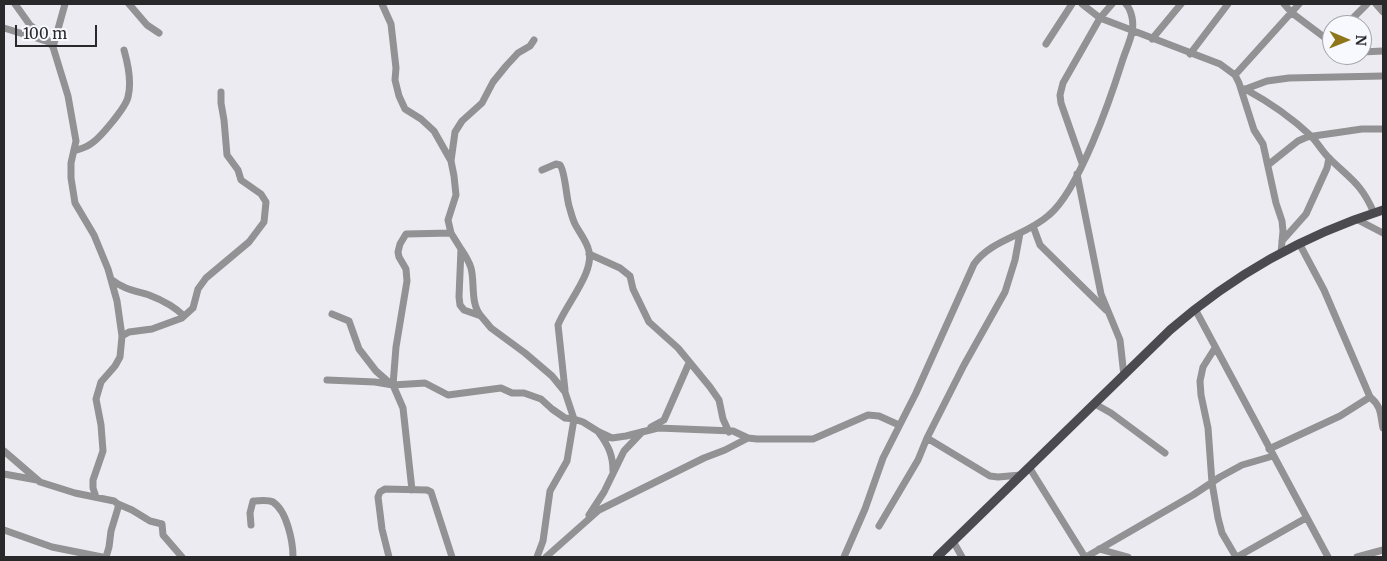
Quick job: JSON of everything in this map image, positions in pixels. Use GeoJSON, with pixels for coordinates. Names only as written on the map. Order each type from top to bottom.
{"type":"FeatureCollection","features":[{"type":"Feature","properties":{"kind":"main road"},"geometry":{"type":"LineString","coordinates":[[937,557],[1170,330],[1195,309],[1244,274],[1299,243],[1356,219],[1379,212]]}},
{"type":"Feature","properties":{"kind":"street"},"geometry":{"type":"LineString","coordinates":[[15,4],[30,25],[51,45],[68,96],[76,141],[71,163],[75,203],[94,235],[112,280],[117,301],[122,336],[120,357],[101,382],[96,399],[101,425],[102,452],[94,480],[93,488],[96,497]]}},
{"type":"Feature","properties":{"kind":"street"},"geometry":{"type":"LineString","coordinates":[[51,45],[64,4]]}},
{"type":"Feature","properties":{"kind":"street"},"geometry":{"type":"LineString","coordinates":[[129,4],[147,25],[158,33]]}},
{"type":"Feature","properties":{"kind":"street"},"geometry":{"type":"LineString","coordinates":[[382,4],[391,24],[396,68],[394,80],[399,96],[405,109],[421,119],[434,131],[451,161],[456,195],[448,220],[452,233],[468,258],[476,308],[491,328],[550,374],[565,392]]}},
{"type":"Feature","properties":{"kind":"street"},"geometry":{"type":"LineString","coordinates":[[1046,44],[1072,4]]}},
{"type":"Feature","properties":{"kind":"street"},"geometry":{"type":"LineString","coordinates":[[1082,4],[1100,18],[1220,64],[1235,75],[1243,90],[1254,130],[1263,144],[1276,203],[1282,221],[1281,253]]}},
{"type":"Feature","properties":{"kind":"street"},"geometry":{"type":"LineString","coordinates":[[1082,163],[1061,103],[1060,95],[1063,84],[1100,18],[1112,4]]}},
{"type":"Feature","properties":{"kind":"street"},"geometry":{"type":"LineString","coordinates":[[844,557],[884,458],[916,393],[974,264],[981,254],[993,246],[1034,226],[1050,215],[1064,198],[1077,174],[1115,85],[1132,31],[1131,9],[1126,4]]}},
{"type":"Feature","properties":{"kind":"street"},"geometry":{"type":"LineString","coordinates":[[1152,39],[1181,4]]}},
{"type":"Feature","properties":{"kind":"street"},"geometry":{"type":"LineString","coordinates":[[1190,54],[1228,4]]}},
{"type":"Feature","properties":{"kind":"street"},"geometry":{"type":"LineString","coordinates":[[1284,4],[1292,13],[1322,35]]}},
{"type":"Feature","properties":{"kind":"street"},"geometry":{"type":"LineString","coordinates":[[1235,75],[1299,4]]}},
{"type":"Feature","properties":{"kind":"street"},"geometry":{"type":"LineString","coordinates":[[1356,15],[1367,4]]}},
{"type":"Feature","properties":{"kind":"street"},"geometry":{"type":"LineString","coordinates":[[1376,4],[1383,12]]}},
{"type":"Feature","properties":{"kind":"street"},"geometry":{"type":"LineString","coordinates":[[4,28],[51,45]]}},
{"type":"Feature","properties":{"kind":"street"},"geometry":{"type":"LineString","coordinates":[[451,161],[455,132],[462,121],[482,103],[506,66],[518,53],[530,46],[534,40]]}},
{"type":"Feature","properties":{"kind":"street"},"geometry":{"type":"LineString","coordinates":[[74,151],[90,145],[99,138],[126,105],[129,95],[129,79],[124,50]]}},
{"type":"Feature","properties":{"kind":"street"},"geometry":{"type":"LineString","coordinates":[[1243,90],[1268,81],[1288,78],[1383,76]]}},
{"type":"Feature","properties":{"kind":"street"},"geometry":{"type":"LineString","coordinates":[[1243,90],[1284,112],[1313,138],[1329,158],[1358,185],[1379,212]]}},
{"type":"Feature","properties":{"kind":"street"},"geometry":{"type":"LineString","coordinates":[[122,336],[129,332],[152,330],[184,316],[193,308],[198,289],[206,278],[249,242],[264,222],[266,202],[261,194],[241,180],[238,170],[227,155],[221,92]]}},
{"type":"Feature","properties":{"kind":"street"},"geometry":{"type":"LineString","coordinates":[[1268,165],[1298,141],[1362,129],[1383,129]]}},
{"type":"Feature","properties":{"kind":"street"},"geometry":{"type":"LineString","coordinates":[[1282,241],[1306,214],[1327,168],[1329,158]]}},
{"type":"Feature","properties":{"kind":"street"},"geometry":{"type":"LineString","coordinates":[[537,557],[543,542],[550,491],[567,461],[574,420],[565,392],[558,325],[580,287],[590,261],[589,248],[574,222],[566,194],[564,169],[560,164],[556,164],[542,170]]}},
{"type":"Feature","properties":{"kind":"street"},"geometry":{"type":"LineString","coordinates":[[1077,174],[1101,294],[1120,340],[1124,376]]}},
{"type":"Feature","properties":{"kind":"street"},"geometry":{"type":"LineString","coordinates":[[1356,219],[1383,233]]}},
{"type":"Feature","properties":{"kind":"street"},"geometry":{"type":"LineString","coordinates":[[1034,226],[1040,245],[1109,313]]}},
{"type":"Feature","properties":{"kind":"street"},"geometry":{"type":"LineString","coordinates":[[393,385],[396,347],[407,281],[406,269],[399,258],[400,244],[403,237],[411,233],[452,233]]}},
{"type":"Feature","properties":{"kind":"street"},"geometry":{"type":"LineString","coordinates":[[879,526],[918,460],[964,365],[1005,292],[1015,260],[1020,233]]}},
{"type":"Feature","properties":{"kind":"street"},"geometry":{"type":"LineString","coordinates":[[1299,243],[1324,290],[1370,398],[1377,403],[1380,409],[1383,428]]}},
{"type":"Feature","properties":{"kind":"street"},"geometry":{"type":"LineString","coordinates":[[461,249],[460,305],[464,310],[481,316]]}},
{"type":"Feature","properties":{"kind":"street"},"geometry":{"type":"LineString","coordinates":[[589,254],[620,268],[630,276],[633,289],[649,322],[678,348],[719,400],[723,419],[729,432]]}},
{"type":"Feature","properties":{"kind":"street"},"geometry":{"type":"LineString","coordinates":[[112,280],[132,291],[166,302],[184,316]]}},
{"type":"Feature","properties":{"kind":"street"},"geometry":{"type":"LineString","coordinates":[[1195,309],[1272,456],[1328,557]]}},
{"type":"Feature","properties":{"kind":"street"},"geometry":{"type":"LineString","coordinates":[[332,314],[349,321],[359,349],[376,370],[393,385],[403,408],[412,490]]}},
{"type":"Feature","properties":{"kind":"street"},"geometry":{"type":"LineString","coordinates":[[1215,348],[1203,368],[1200,381],[1208,428],[1212,483],[1222,533],[1236,557],[1306,518]]}},
{"type":"Feature","properties":{"kind":"street"},"geometry":{"type":"LineString","coordinates":[[584,522],[604,492],[624,451],[643,431],[664,420],[689,363]]}},
{"type":"Feature","properties":{"kind":"street"},"geometry":{"type":"LineString","coordinates":[[327,380],[375,382],[393,385],[425,383],[448,395],[501,388],[512,393],[524,393],[541,399],[565,418],[588,425],[612,438],[658,428],[729,432],[741,434],[748,438]]}},
{"type":"Feature","properties":{"kind":"street"},"geometry":{"type":"LineString","coordinates":[[1269,449],[1340,416],[1370,398]]}},
{"type":"Feature","properties":{"kind":"street"},"geometry":{"type":"LineString","coordinates":[[1094,404],[1118,418],[1156,449],[1165,454]]}},
{"type":"Feature","properties":{"kind":"street"},"geometry":{"type":"LineString","coordinates":[[546,557],[599,510],[748,438],[813,439],[868,415],[879,416],[899,425]]}},
{"type":"Feature","properties":{"kind":"street"},"geometry":{"type":"LineString","coordinates":[[599,432],[608,445],[614,471]]}},
{"type":"Feature","properties":{"kind":"street"},"geometry":{"type":"LineString","coordinates":[[927,438],[990,476],[998,478],[1021,475]]}},
{"type":"Feature","properties":{"kind":"street"},"geometry":{"type":"LineString","coordinates":[[4,452],[37,480]]}},
{"type":"Feature","properties":{"kind":"street"},"geometry":{"type":"LineString","coordinates":[[1029,467],[1085,557],[1242,465],[1272,456]]}},
{"type":"Feature","properties":{"kind":"street"},"geometry":{"type":"LineString","coordinates":[[4,474],[37,480],[75,493],[114,501],[150,521],[162,524],[163,535],[182,557]]}},
{"type":"Feature","properties":{"kind":"street"},"geometry":{"type":"LineString","coordinates":[[389,557],[382,529],[378,496],[385,489],[427,490],[431,492],[452,557]]}},
{"type":"Feature","properties":{"kind":"street"},"geometry":{"type":"LineString","coordinates":[[251,525],[250,513],[253,501],[272,501],[279,508],[290,532],[293,557]]}},
{"type":"Feature","properties":{"kind":"street"},"geometry":{"type":"LineString","coordinates":[[106,557],[118,504]]}},
{"type":"Feature","properties":{"kind":"street"},"geometry":{"type":"LineString","coordinates":[[4,530],[52,548],[102,557]]}},
{"type":"Feature","properties":{"kind":"street"},"geometry":{"type":"LineString","coordinates":[[953,541],[962,557]]}},
{"type":"Feature","properties":{"kind":"street"},"geometry":{"type":"LineString","coordinates":[[1099,549],[1128,557]]}},
{"type":"Feature","properties":{"kind":"street"},"geometry":{"type":"LineString","coordinates":[[1356,557],[1383,550]]}}]}
